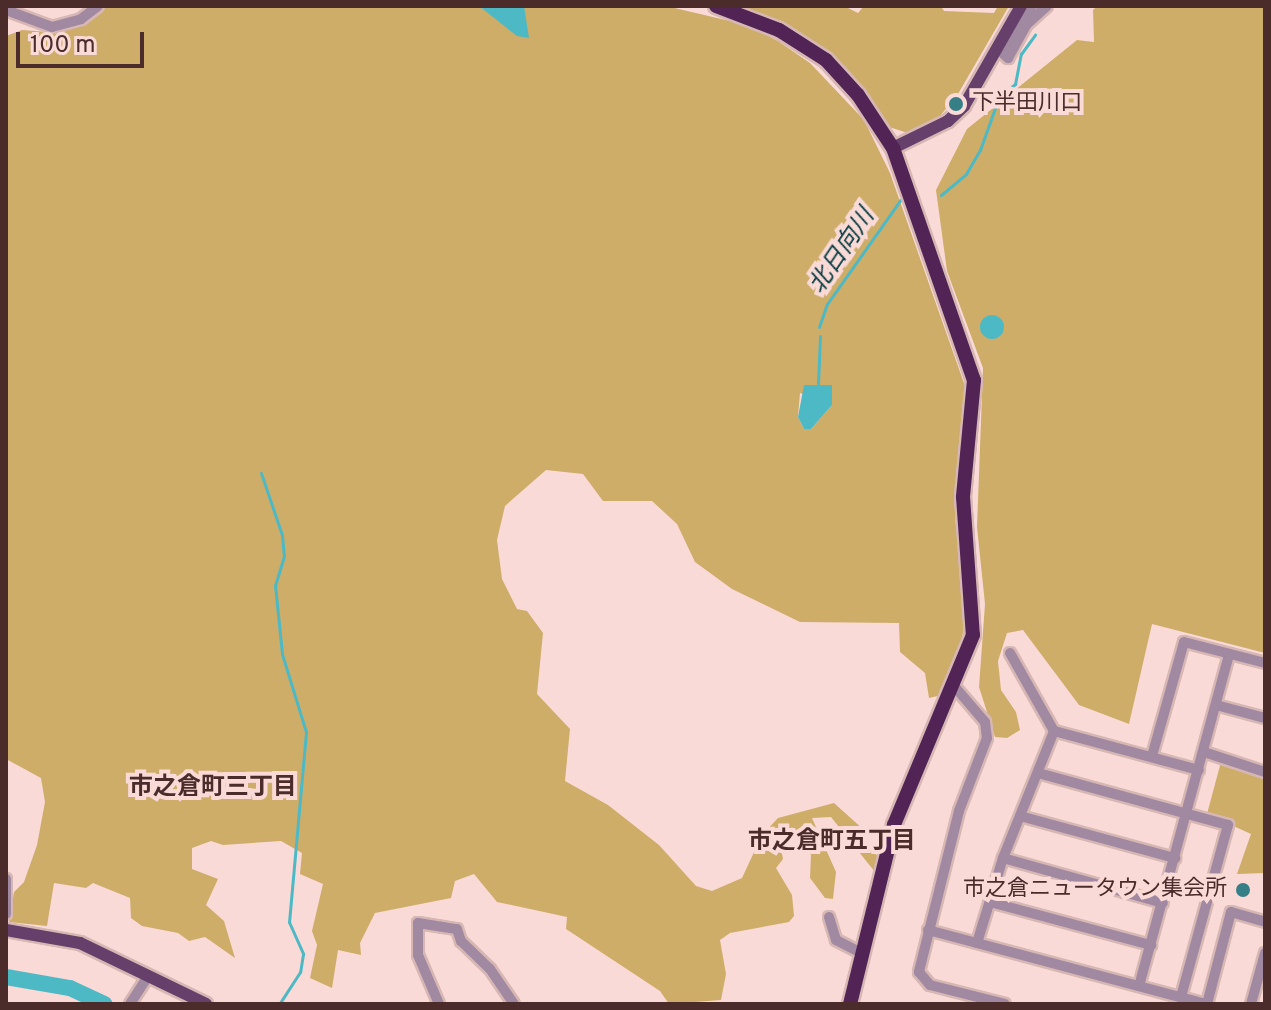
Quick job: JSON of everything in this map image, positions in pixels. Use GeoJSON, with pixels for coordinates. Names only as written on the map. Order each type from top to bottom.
{"type":"FeatureCollection","features":[{"type":"Feature","properties":{"kind":"highway"},"geometry":{"type":"LineString","coordinates":[[716,6],[779,30],[826,60],[858,95],[893,148],[974,380],[963,497],[975,614],[955,687],[894,825],[850,1004]]}},
{"type":"Feature","properties":{"kind":"main road"},"geometry":{"type":"LineString","coordinates":[[893,148],[948,121],[964,106],[1021,6]]}},
{"type":"Feature","properties":{"kind":"main road"},"geometry":{"type":"LineString","coordinates":[[6,930],[80,943],[206,1004]]}},
{"type":"Feature","properties":{"kind":"street"},"geometry":{"type":"LineString","coordinates":[[6,10],[52,27],[81,19],[98,6]]}},
{"type":"Feature","properties":{"kind":"street"},"geometry":{"type":"LineString","coordinates":[[1032,6],[1004,54],[1008,58],[1026,25],[1047,6]]}},
{"type":"Feature","properties":{"kind":"street"},"geometry":{"type":"LineString","coordinates":[[1152,756],[1184,642],[1265,663]]}},
{"type":"Feature","properties":{"kind":"street"},"geometry":{"type":"LineString","coordinates":[[1010,653],[1054,731],[1199,770]]}},
{"type":"Feature","properties":{"kind":"street"},"geometry":{"type":"LineString","coordinates":[[1139,986],[1229,654]]}},
{"type":"Feature","properties":{"kind":"street"},"geometry":{"type":"LineString","coordinates":[[955,687],[985,722],[987,738],[959,811],[919,972],[930,985],[1005,1004]]}},
{"type":"Feature","properties":{"kind":"street"},"geometry":{"type":"LineString","coordinates":[[1216,705],[1265,718]]}},
{"type":"Feature","properties":{"kind":"street"},"geometry":{"type":"LineString","coordinates":[[977,943],[1003,858],[1054,731]]}},
{"type":"Feature","properties":{"kind":"street"},"geometry":{"type":"LineString","coordinates":[[1204,752],[1265,772]]}},
{"type":"Feature","properties":{"kind":"street"},"geometry":{"type":"LineString","coordinates":[[1038,773],[1228,825],[1181,997]]}},
{"type":"Feature","properties":{"kind":"street"},"geometry":{"type":"LineString","coordinates":[[1020,816],[1175,858]]}},
{"type":"Feature","properties":{"kind":"street"},"geometry":{"type":"LineString","coordinates":[[1003,858],[1163,903]]}},
{"type":"Feature","properties":{"kind":"street"},"geometry":{"type":"LineString","coordinates":[[6,879],[6,914]]}},
{"type":"Feature","properties":{"kind":"street"},"geometry":{"type":"LineString","coordinates":[[990,902],[1151,945]]}},
{"type":"Feature","properties":{"kind":"street"},"geometry":{"type":"LineString","coordinates":[[928,930],[1207,1004],[1231,912],[1265,922]]}},
{"type":"Feature","properties":{"kind":"street"},"geometry":{"type":"LineString","coordinates":[[829,917],[836,940],[861,953]]}},
{"type":"Feature","properties":{"kind":"street"},"geometry":{"type":"LineString","coordinates":[[439,1004],[418,955],[418,923],[457,929],[461,941],[490,969],[514,1004]]}},
{"type":"Feature","properties":{"kind":"street"},"geometry":{"type":"LineString","coordinates":[[1251,1004],[1265,953]]}},
{"type":"Feature","properties":{"kind":"street"},"geometry":{"type":"LineString","coordinates":[[133,1000],[148,976]]}},
{"type":"Feature","properties":{"kind":"shaded area"},"geometry":{"type":"Polygon","coordinates":[[[107,6],[479,6],[508,26],[524,6],[666,6],[747,25],[778,41],[810,63],[864,120],[890,173],[965,386],[955,518],[966,610],[961,647],[942,695],[929,698],[925,673],[900,652],[899,623],[800,622],[732,589],[695,562],[677,524],[652,501],[603,501],[583,474],[546,470],[505,506],[497,540],[502,579],[517,609],[527,611],[543,633],[537,694],[570,729],[565,781],[608,805],[659,845],[696,886],[712,891],[742,878],[762,835],[778,818],[834,803],[864,830],[868,848],[879,857],[875,872],[831,817],[812,818],[836,872],[833,899],[825,898],[810,878],[811,855],[794,837],[780,843],[783,859],[776,868],[792,895],[794,916],[789,922],[730,933],[720,940],[726,974],[721,1000],[669,1004],[660,991],[566,929],[567,917],[497,902],[474,874],[455,881],[451,898],[375,913],[360,943],[361,955],[338,950],[332,988],[310,978],[317,945],[312,931],[323,884],[300,874],[302,853],[281,841],[223,845],[211,841],[192,848],[192,869],[218,879],[206,905],[224,921],[235,958],[205,937],[189,941],[178,933],[142,926],[131,918],[130,898],[93,883],[86,888],[54,883],[47,926],[9,922],[14,892],[24,882],[37,845],[45,802],[41,778],[6,759],[6,36],[22,30],[62,33],[107,6]],[[800,393],[798,417],[804,429],[811,429],[832,405],[800,393]]]}},
{"type":"Feature","properties":{"kind":"shaded area"},"geometry":{"type":"Polygon","coordinates":[[[739,6],[844,6],[858,13],[864,6],[941,6],[944,11],[994,13],[998,6],[1009,6],[958,94],[940,116],[908,133],[889,127],[861,91],[795,33],[739,6]]]}},
{"type":"Feature","properties":{"kind":"shaded area"},"geometry":{"type":"Polygon","coordinates":[[[1097,6],[1265,6],[1265,653],[1152,624],[1129,724],[1079,705],[1023,630],[1007,633],[998,661],[1001,690],[1016,712],[1020,730],[1007,738],[995,737],[979,687],[985,604],[977,527],[983,368],[947,271],[936,190],[967,129],[1077,40],[1094,42],[1093,10],[1097,6]]]}},
{"type":"Feature","properties":{"kind":"shaded area"},"geometry":{"type":"Polygon","coordinates":[[[1222,758],[1265,772],[1265,873],[1237,874],[1251,834],[1207,814],[1222,758]]]}},
{"type":"Feature","properties":{"kind":"water"},"geometry":{"type":"Polygon","coordinates":[[[479,6],[524,6],[529,38],[517,36],[479,6]]]}},
{"type":"Feature","properties":{"kind":"water"},"geometry":{"type":"Polygon","coordinates":[[[992,315],[1003,322],[1004,327],[997,338],[992,339],[981,332],[980,327],[987,316],[992,315]]]}},
{"type":"Feature","properties":{"kind":"water"},"geometry":{"type":"Polygon","coordinates":[[[804,385],[832,385],[832,405],[811,429],[804,429],[798,417],[804,385]]]}},
{"type":"Feature","properties":{"kind":"waterway","name":"北日向川"},"geometry":{"type":"LineString","coordinates":[[941,195],[966,174],[980,150],[999,97],[1015,84],[1021,54],[1035,35]]}},
{"type":"Feature","properties":{"kind":"waterway","name":"北日向川"},"geometry":{"type":"LineString","coordinates":[[819,327],[827,304],[901,199]]}},
{"type":"Feature","properties":{"kind":"waterway","name":"北日向川"},"geometry":{"type":"LineString","coordinates":[[818,384],[820,336]]}},
{"type":"Feature","properties":{"kind":"waterway"},"geometry":{"type":"LineString","coordinates":[[261,473],[282,535],[284,556],[275,585],[282,654],[306,732],[289,922],[303,954],[300,972],[279,1004]]}},
{"type":"Feature","properties":{"kind":"waterway"},"geometry":{"type":"LineString","coordinates":[[6,977],[70,988],[104,1004]]}},
{"type":"Feature","properties":{"kind":"place","name":"下半田川口"},"geometry":{"type":"Point","coordinates":[956,104]}},
{"type":"Feature","properties":{"kind":"place","name":"市之倉ニュータウン集会所"},"geometry":{"type":"Point","coordinates":[1243,890]}},
{"type":"Feature","properties":{"kind":"district","name":"市之倉町三丁目"},"geometry":{"type":"Point","coordinates":[213,789]}},
{"type":"Feature","properties":{"kind":"district","name":"市之倉町五丁目"},"geometry":{"type":"Point","coordinates":[832,843]}}]}
